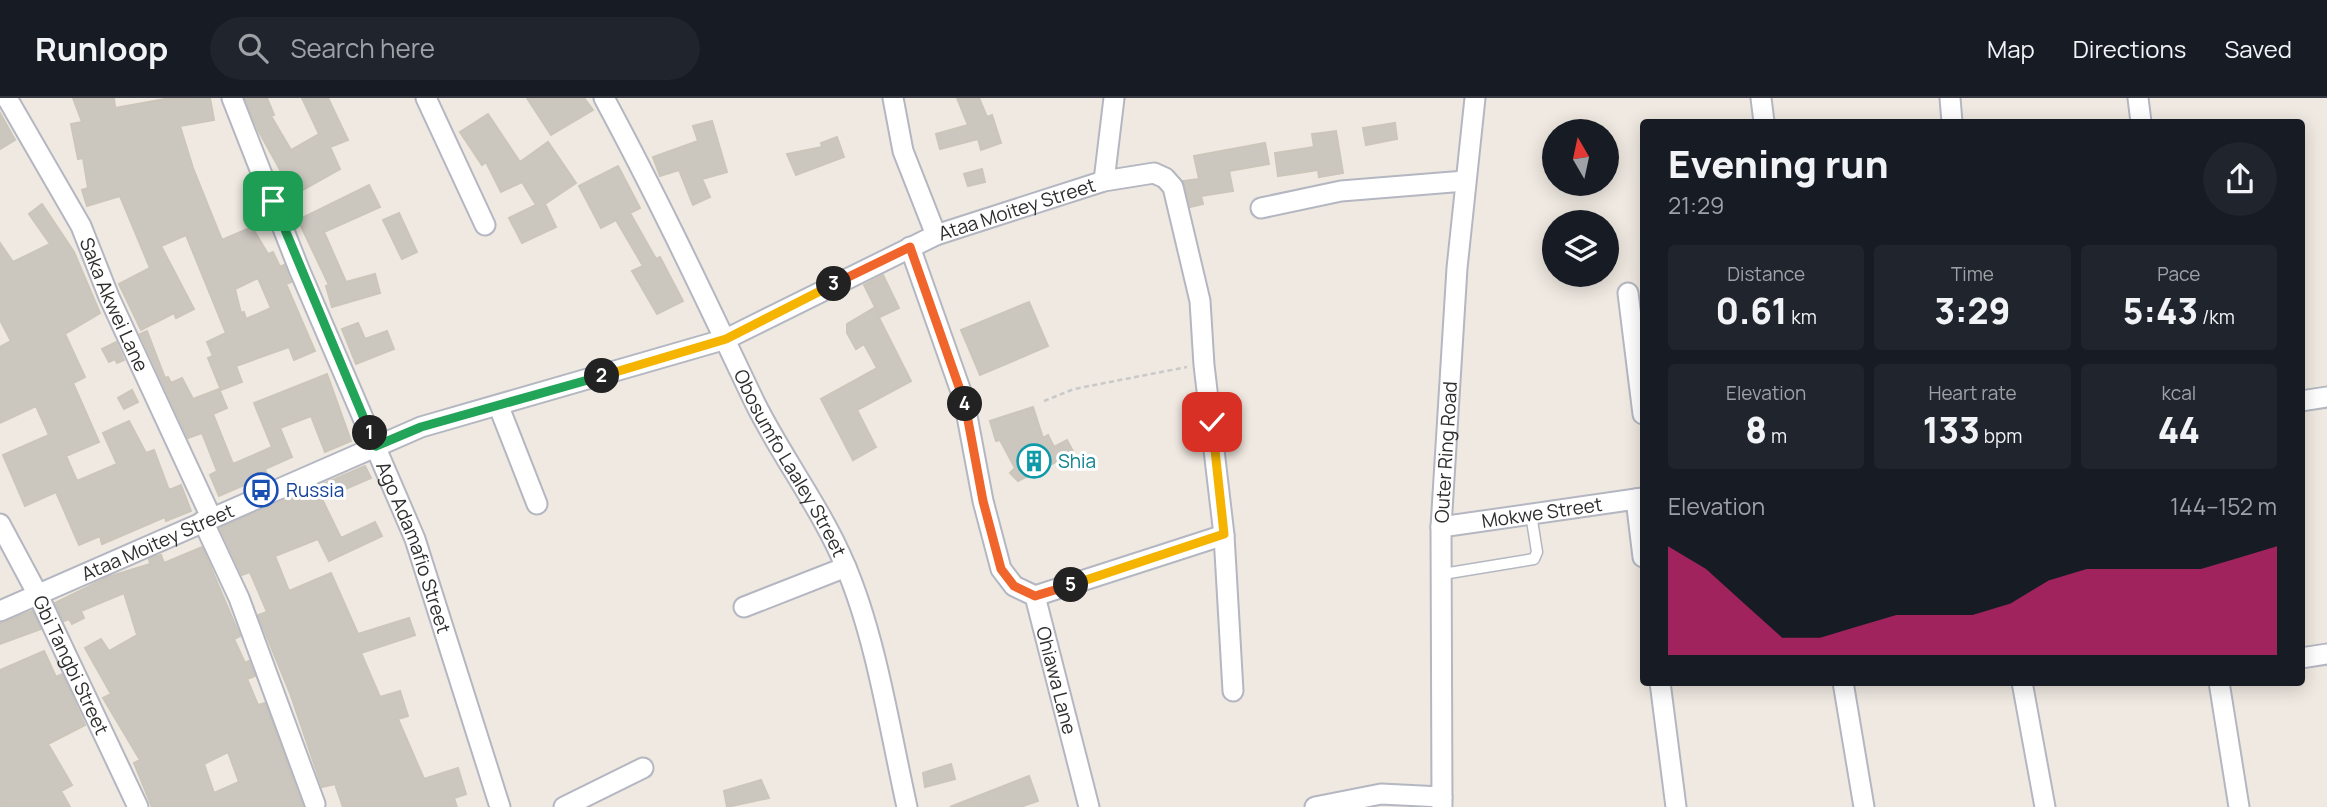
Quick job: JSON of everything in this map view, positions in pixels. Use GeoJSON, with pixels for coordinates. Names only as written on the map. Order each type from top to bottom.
{"type":"FeatureCollection","features":[{"type":"Feature","properties":{"kind":"street","name":"Saka Akwei Lane"},"geometry":{"type":"LineString","coordinates":[[7,98],[81,226],[109,297],[207,519],[316,804]]}},
{"type":"Feature","properties":{"kind":"street","name":"Ago Adamafio Street"},"geometry":{"type":"LineString","coordinates":[[232,98],[299,269],[415,539],[500,807]]}},
{"type":"Feature","properties":{"kind":"street"},"geometry":{"type":"LineString","coordinates":[[426,98],[485,225]]}},
{"type":"Feature","properties":{"kind":"street","name":"Obosumfo Laaley Street"},"geometry":{"type":"LineString","coordinates":[[604,98],[756,404],[793,471],[817,506],[846,567],[877,668],[906,807]]}},
{"type":"Feature","properties":{"kind":"street"},"geometry":{"type":"LineString","coordinates":[[893,98],[903,151],[936,235]]}},
{"type":"Feature","properties":{"kind":"street"},"geometry":{"type":"LineString","coordinates":[[1104,181],[1114,98]]}},
{"type":"Feature","properties":{"kind":"street","name":"Outer Ring Road"},"geometry":{"type":"LineString","coordinates":[[1442,802],[1441,527],[1465,181],[1475,98]]}},
{"type":"Feature","properties":{"kind":"street"},"geometry":{"type":"LineString","coordinates":[[1761,98],[1764,119]]}},
{"type":"Feature","properties":{"kind":"street"},"geometry":{"type":"LineString","coordinates":[[1950,98],[1952,119]]}},
{"type":"Feature","properties":{"kind":"street"},"geometry":{"type":"LineString","coordinates":[[2138,98],[2141,119]]}},
{"type":"Feature","properties":{"kind":"street","name":"Ataa Moitey Street"},"geometry":{"type":"LineString","coordinates":[[0,611],[421,427],[499,407],[726,339],[936,235],[1104,181],[1154,173],[1166,178],[1172,187],[1200,302],[1204,365],[1224,534],[1233,691]]}},
{"type":"Feature","properties":{"kind":"street"},"geometry":{"type":"LineString","coordinates":[[1261,208],[1341,191],[1465,181]]}},
{"type":"Feature","properties":{"kind":"street"},"geometry":{"type":"LineString","coordinates":[[910,247],[964,400],[983,501],[1001,569],[1014,586],[1035,596],[1224,534]]}},
{"type":"Feature","properties":{"kind":"street"},"geometry":{"type":"LineString","coordinates":[[1628,293],[1640,390]]}},
{"type":"Feature","properties":{"kind":"street"},"geometry":{"type":"LineString","coordinates":[[2305,400],[2327,397]]}},
{"type":"Feature","properties":{"kind":"street"},"geometry":{"type":"LineString","coordinates":[[499,407],[537,504]]}},
{"type":"Feature","properties":{"kind":"street","name":"Mokwe Street"},"geometry":{"type":"LineString","coordinates":[[1441,527],[1639,498]]}},
{"type":"Feature","properties":{"kind":"street","name":"Gbi Tangbi Street"},"geometry":{"type":"LineString","coordinates":[[0,524],[37,593],[138,807]]}},
{"type":"Feature","properties":{"kind":"street"},"geometry":{"type":"LineString","coordinates":[[744,607],[846,567]]}},
{"type":"Feature","properties":{"kind":"street","name":"Ohiawa Lane"},"geometry":{"type":"LineString","coordinates":[[1035,596],[1089,807]]}},
{"type":"Feature","properties":{"kind":"street"},"geometry":{"type":"LineString","coordinates":[[2305,657],[2327,654]]}},
{"type":"Feature","properties":{"kind":"street"},"geometry":{"type":"LineString","coordinates":[[1661,686],[1676,807]]}},
{"type":"Feature","properties":{"kind":"street"},"geometry":{"type":"LineString","coordinates":[[1844,686],[1864,807]]}},
{"type":"Feature","properties":{"kind":"street"},"geometry":{"type":"LineString","coordinates":[[2023,686],[2045,807]]}},
{"type":"Feature","properties":{"kind":"street"},"geometry":{"type":"LineString","coordinates":[[2220,686],[2239,807]]}},
{"type":"Feature","properties":{"kind":"street"},"geometry":{"type":"LineString","coordinates":[[564,807],[643,768]]}},
{"type":"Feature","properties":{"kind":"street"},"geometry":{"type":"LineString","coordinates":[[1315,807],[1381,794],[1442,802]]}},
{"type":"Feature","properties":{"kind":"lane"},"geometry":{"type":"LineString","coordinates":[[1443,574],[1534,559],[1537,552],[1531,514]]}},
{"type":"Feature","properties":{"kind":"path"},"geometry":{"type":"LineString","coordinates":[[1044,401],[1074,389],[1204,365]]}},
{"type":"Feature","properties":{"kind":"building"},"geometry":{"type":"Polygon","coordinates":[[[73,98],[114,98],[115,108],[165,99],[210,98],[214,120],[180,126],[193,168],[222,240],[252,227],[268,254],[273,252],[280,267],[284,265],[291,282],[286,284],[315,351],[294,360],[289,347],[236,366],[242,382],[221,390],[208,358],[213,356],[207,342],[226,333],[186,235],[161,246],[194,309],[176,318],[174,313],[141,330],[119,284],[150,268],[120,196],[87,206],[82,190],[88,188],[83,158],[78,159],[71,124],[82,122],[73,98]],[[258,278],[235,289],[241,313],[244,312],[246,319],[271,308],[258,278]]]}},
{"type":"Feature","properties":{"kind":"building"},"geometry":{"type":"Polygon","coordinates":[[[245,98],[267,98],[274,115],[271,116],[291,150],[319,134],[302,98],[328,98],[348,140],[330,147],[340,169],[294,195],[258,130],[245,98]]]}},
{"type":"Feature","properties":{"kind":"building"},"geometry":{"type":"Polygon","coordinates":[[[527,98],[584,98],[593,110],[551,135],[527,98]]]}},
{"type":"Feature","properties":{"kind":"building"},"geometry":{"type":"Polygon","coordinates":[[[957,98],[979,98],[987,117],[992,115],[1001,143],[981,150],[978,139],[940,149],[936,134],[968,125],[957,98]]]}},
{"type":"Feature","properties":{"kind":"building"},"geometry":{"type":"Polygon","coordinates":[[[0,113],[15,140],[0,149],[0,113]]]}},
{"type":"Feature","properties":{"kind":"building"},"geometry":{"type":"Polygon","coordinates":[[[488,114],[520,162],[548,142],[576,183],[545,204],[556,227],[522,243],[509,218],[536,205],[522,182],[501,192],[486,162],[482,165],[460,132],[488,114]]]}},
{"type":"Feature","properties":{"kind":"building"},"geometry":{"type":"Polygon","coordinates":[[[712,121],[727,172],[702,179],[710,197],[693,205],[679,170],[660,176],[653,157],[698,141],[693,126],[712,121]]]}},
{"type":"Feature","properties":{"kind":"building"},"geometry":{"type":"Polygon","coordinates":[[[1395,123],[1397,139],[1366,145],[1363,128],[1395,123]]]}},
{"type":"Feature","properties":{"kind":"building"},"geometry":{"type":"Polygon","coordinates":[[[1336,131],[1343,173],[1319,177],[1318,170],[1278,176],[1275,153],[1314,147],[1312,134],[1336,131]]]}},
{"type":"Feature","properties":{"kind":"building"},"geometry":{"type":"Polygon","coordinates":[[[837,137],[844,157],[796,175],[787,154],[822,147],[821,143],[837,137]]]}},
{"type":"Feature","properties":{"kind":"building"},"geometry":{"type":"Polygon","coordinates":[[[1265,143],[1269,164],[1229,171],[1233,191],[1201,196],[1203,204],[1190,207],[1183,181],[1199,179],[1194,156],[1265,143]]]}},
{"type":"Feature","properties":{"kind":"building"},"geometry":{"type":"Polygon","coordinates":[[[618,166],[640,208],[630,213],[656,259],[660,257],[683,301],[657,314],[632,271],[643,266],[616,220],[601,228],[579,186],[618,166]]]}},
{"type":"Feature","properties":{"kind":"building"},"geometry":{"type":"Polygon","coordinates":[[[982,169],[985,182],[968,186],[964,174],[982,169]]]}},
{"type":"Feature","properties":{"kind":"building"},"geometry":{"type":"Polygon","coordinates":[[[369,185],[380,207],[324,232],[346,282],[375,274],[380,293],[332,307],[326,286],[329,285],[298,220],[369,185]]]}},
{"type":"Feature","properties":{"kind":"building"},"geometry":{"type":"Polygon","coordinates":[[[42,204],[74,252],[100,313],[65,334],[85,377],[73,383],[99,442],[66,456],[77,481],[117,464],[103,433],[129,421],[146,453],[154,450],[169,490],[181,485],[191,511],[166,521],[165,517],[102,544],[100,536],[79,545],[56,492],[25,506],[3,455],[49,435],[36,406],[0,423],[0,347],[11,341],[0,320],[0,243],[13,262],[50,244],[29,214],[42,204]]]}},
{"type":"Feature","properties":{"kind":"building"},"geometry":{"type":"Polygon","coordinates":[[[399,213],[417,252],[402,259],[383,220],[399,213]]]}},
{"type":"Feature","properties":{"kind":"building"},"geometry":{"type":"Polygon","coordinates":[[[883,275],[899,308],[880,317],[864,285],[883,275]]]}},
{"type":"Feature","properties":{"kind":"building"},"geometry":{"type":"Polygon","coordinates":[[[1029,302],[1048,346],[980,375],[961,330],[1029,302]]]}},
{"type":"Feature","properties":{"kind":"building"},"geometry":{"type":"Polygon","coordinates":[[[874,308],[911,381],[857,410],[876,447],[853,460],[821,399],[877,368],[864,344],[856,349],[847,333],[847,324],[874,308]]]}},
{"type":"Feature","properties":{"kind":"building"},"geometry":{"type":"Polygon","coordinates":[[[358,323],[365,339],[387,331],[394,349],[356,364],[342,329],[358,323]]]}},
{"type":"Feature","properties":{"kind":"building"},"geometry":{"type":"Polygon","coordinates":[[[147,331],[165,378],[168,377],[171,383],[182,378],[193,399],[219,389],[227,408],[213,414],[233,464],[272,447],[254,403],[327,374],[351,441],[325,452],[311,416],[280,428],[292,457],[265,469],[267,475],[219,496],[210,475],[217,471],[202,433],[188,438],[140,334],[147,331]]]}},
{"type":"Feature","properties":{"kind":"building"},"geometry":{"type":"Polygon","coordinates":[[[116,342],[124,360],[117,363],[115,359],[109,362],[102,349],[116,342]]]}},
{"type":"Feature","properties":{"kind":"building"},"geometry":{"type":"Polygon","coordinates":[[[132,390],[138,402],[124,409],[118,398],[132,390]]]}},
{"type":"Feature","properties":{"kind":"building"},"geometry":{"type":"Polygon","coordinates":[[[1033,407],[1043,438],[1048,435],[1054,447],[1067,440],[1074,453],[1018,481],[1010,473],[1015,468],[1000,440],[996,441],[990,421],[1033,407]]]}},
{"type":"Feature","properties":{"kind":"building"},"geometry":{"type":"Polygon","coordinates":[[[365,466],[371,478],[322,499],[341,538],[375,522],[382,536],[329,561],[318,539],[275,556],[289,591],[331,573],[358,634],[409,618],[415,635],[361,653],[380,697],[400,691],[408,716],[398,719],[424,779],[458,768],[466,794],[454,798],[457,807],[343,807],[335,784],[322,787],[290,693],[258,615],[267,612],[250,572],[242,575],[220,528],[365,466]]]}},
{"type":"Feature","properties":{"kind":"building"},"geometry":{"type":"Polygon","coordinates":[[[202,547],[240,636],[234,639],[245,663],[249,661],[255,676],[247,679],[258,705],[265,703],[303,807],[152,807],[134,763],[140,760],[103,698],[111,694],[85,648],[101,639],[109,651],[137,635],[124,593],[81,611],[84,618],[72,624],[69,619],[64,621],[55,603],[108,577],[150,564],[149,559],[154,557],[161,555],[164,563],[202,547]],[[228,752],[204,764],[214,793],[239,782],[228,752]]]}},
{"type":"Feature","properties":{"kind":"building"},"geometry":{"type":"Polygon","coordinates":[[[32,611],[41,629],[0,644],[0,623],[32,611]]]}},
{"type":"Feature","properties":{"kind":"building"},"geometry":{"type":"Polygon","coordinates":[[[44,651],[56,677],[62,674],[85,725],[48,744],[72,785],[61,791],[70,807],[0,807],[0,670],[44,651]]]}},
{"type":"Feature","properties":{"kind":"building"},"geometry":{"type":"Polygon","coordinates":[[[951,764],[955,779],[925,787],[923,773],[951,764]]]}},
{"type":"Feature","properties":{"kind":"building"},"geometry":{"type":"Polygon","coordinates":[[[1029,776],[1038,801],[1020,807],[950,807],[1029,776]]]}},
{"type":"Feature","properties":{"kind":"building"},"geometry":{"type":"Polygon","coordinates":[[[761,780],[769,798],[727,807],[724,791],[761,780]]]}},
{"type":"Feature","properties":{"kind":"place","name":"Shia"},"geometry":{"type":"Point","coordinates":[1034,461]}},
{"type":"Feature","properties":{"kind":"place","name":"Russia"},"geometry":{"type":"Point","coordinates":[261,490]}},
{"type":"Feature","properties":{"kind":"route"},"geometry":{"type":"LineString","coordinates":[[273,201],[299,269],[376,446],[421,427],[713,344],[910,247],[964,400],[983,501],[1001,569],[1014,586],[1035,596],[1224,534],[1212,422]]}}]}
